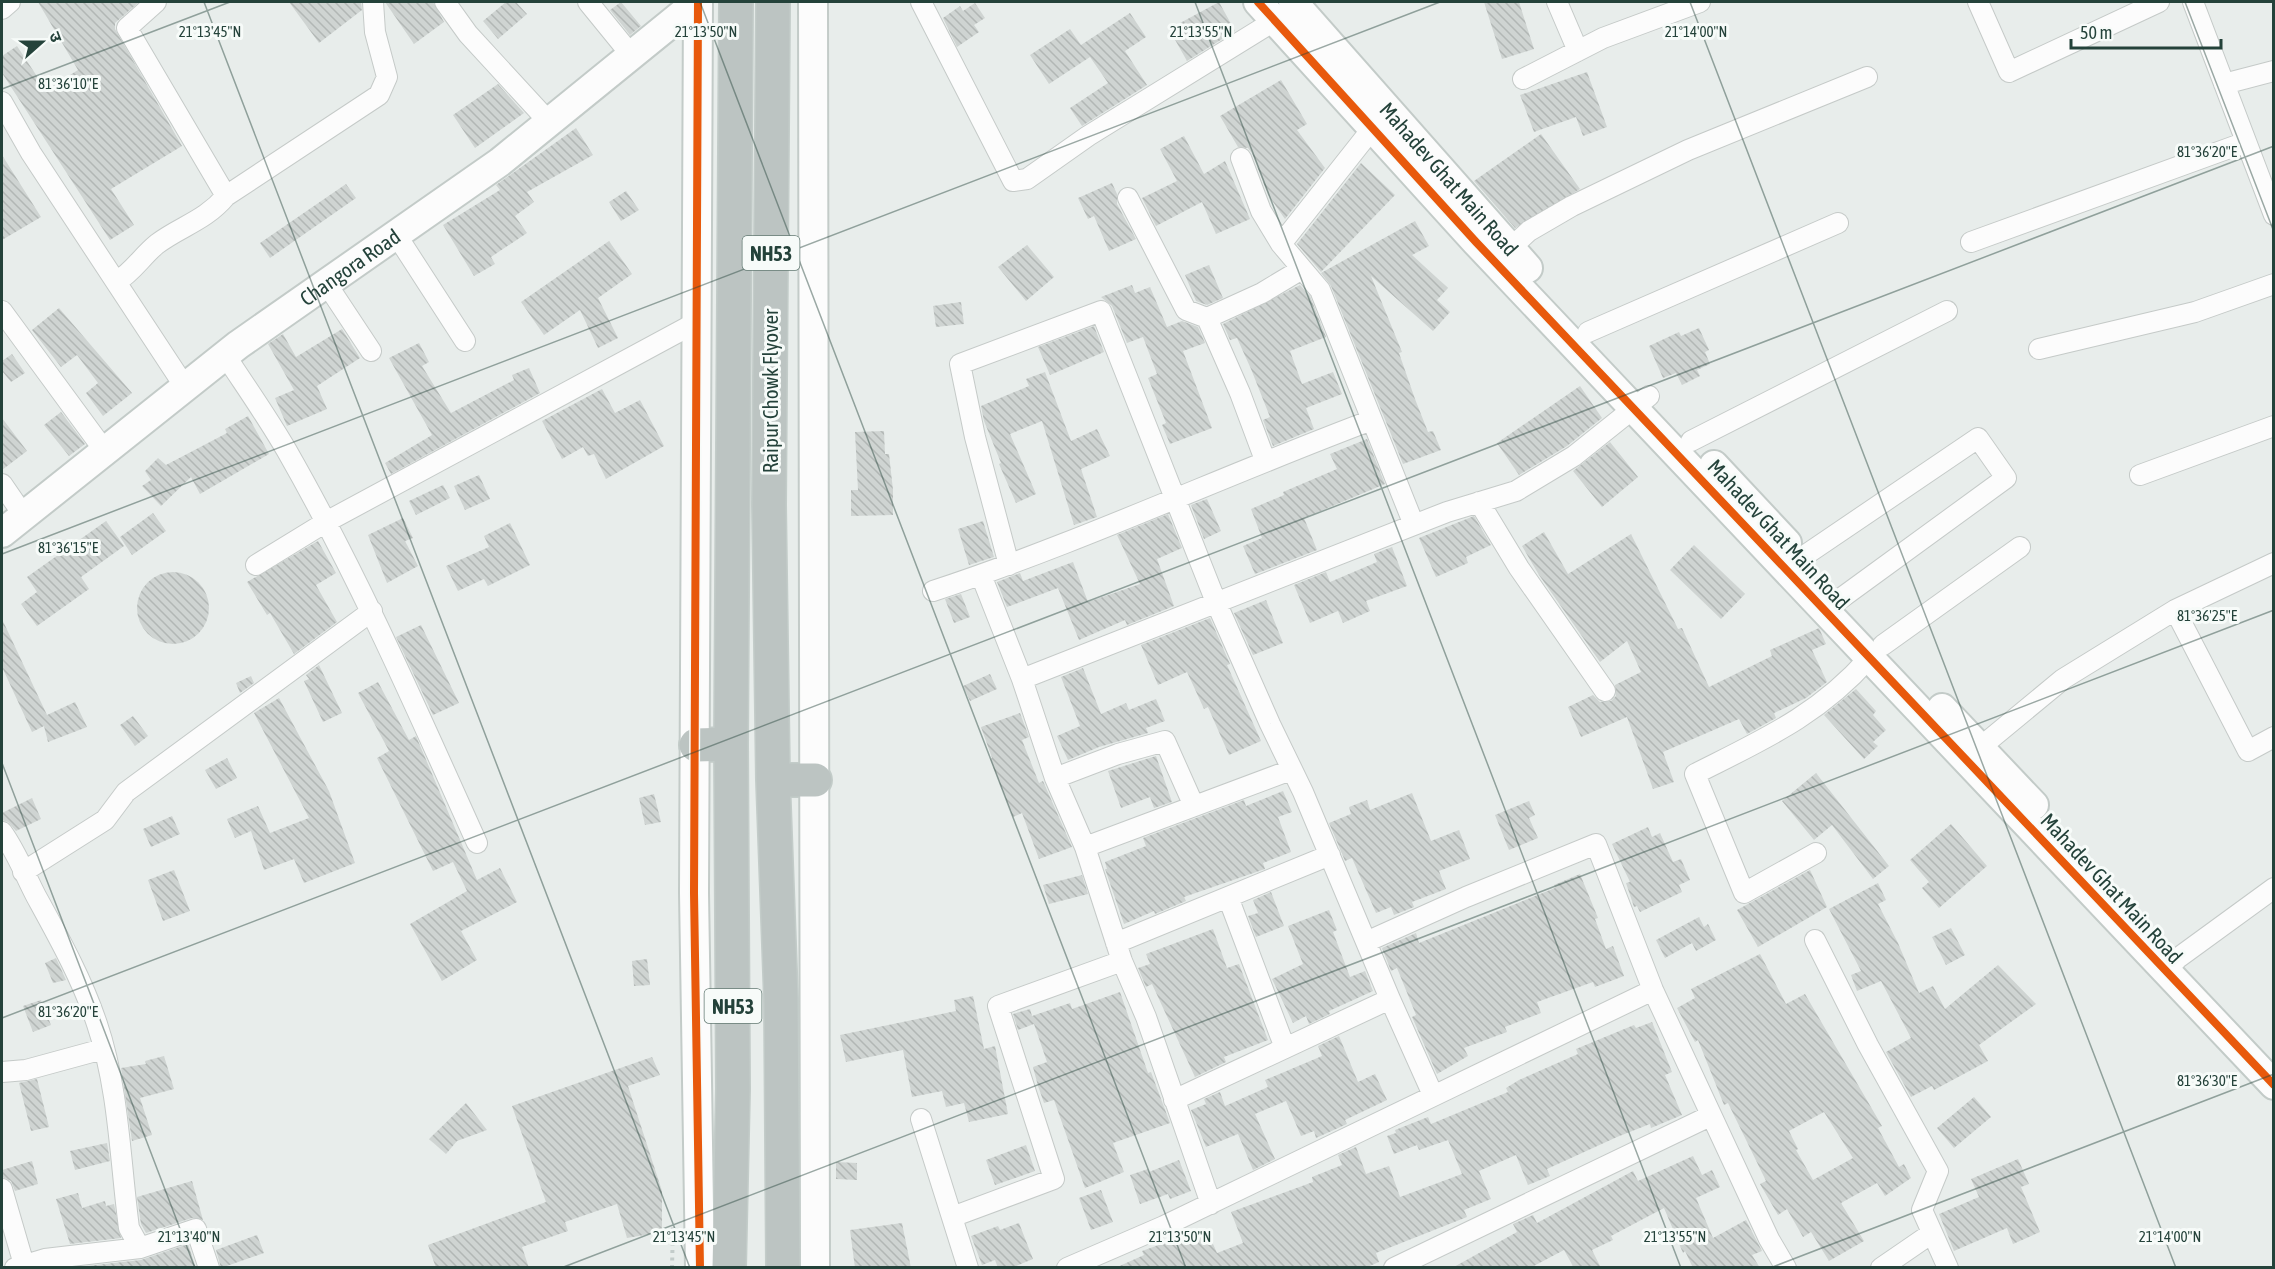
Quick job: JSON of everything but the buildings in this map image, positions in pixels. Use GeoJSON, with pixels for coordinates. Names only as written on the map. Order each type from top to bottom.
{"type":"FeatureCollection","features":[{"type":"Feature","properties":{"kind":"highway","name":"Raipur Chowk Flyover"},"geometry":{"type":"LineString","coordinates":[[731,744],[736,2]]}},
{"type":"Feature","properties":{"kind":"highway","name":"Raipur Chowk Flyover"},"geometry":{"type":"LineString","coordinates":[[773,2],[769,505],[773,780]]}},
{"type":"Feature","properties":{"kind":"highway"},"geometry":{"type":"LineString","coordinates":[[696,745],[731,744]]}},
{"type":"Feature","properties":{"kind":"highway","name":"NH53"},"geometry":{"type":"LineString","coordinates":[[729,1268],[733,1089],[731,744]]}},
{"type":"Feature","properties":{"kind":"highway"},"geometry":{"type":"LineString","coordinates":[[773,780],[815,780]]}},
{"type":"Feature","properties":{"kind":"highway","name":"NH53"},"geometry":{"type":"LineString","coordinates":[[773,780],[781,999],[783,1268]]}},
{"type":"Feature","properties":{"kind":"street"},"geometry":{"type":"LineString","coordinates":[[2,9],[10,2]]}},
{"type":"Feature","properties":{"kind":"street"},"geometry":{"type":"LineString","coordinates":[[156,2],[127,28],[226,196]]}},
{"type":"Feature","properties":{"kind":"street"},"geometry":{"type":"LineString","coordinates":[[116,282],[126,276],[157,244],[212,213],[226,196],[379,95],[387,77],[375,32],[373,2]]}},
{"type":"Feature","properties":{"kind":"street"},"geometry":{"type":"LineString","coordinates":[[445,2],[468,34],[549,122]]}},
{"type":"Feature","properties":{"kind":"street"},"geometry":{"type":"LineString","coordinates":[[588,2],[632,56]]}},
{"type":"Feature","properties":{"kind":"street"},"geometry":{"type":"LineString","coordinates":[[698,2],[694,893],[699,1268]]}},
{"type":"Feature","properties":{"kind":"street","name":"Changora Road"},"geometry":{"type":"LineString","coordinates":[[2,533],[225,355],[500,162],[698,2]]}},
{"type":"Feature","properties":{"kind":"street"},"geometry":{"type":"LineString","coordinates":[[813,2],[815,1268]]}},
{"type":"Feature","properties":{"kind":"street"},"geometry":{"type":"LineString","coordinates":[[921,2],[1013,181],[1027,179],[1275,8]]}},
{"type":"Feature","properties":{"kind":"street"},"geometry":{"type":"LineString","coordinates":[[1557,2],[1578,51]]}},
{"type":"Feature","properties":{"kind":"street"},"geometry":{"type":"LineString","coordinates":[[1523,80],[1603,38],[1698,2]]}},
{"type":"Feature","properties":{"kind":"street"},"geometry":{"type":"LineString","coordinates":[[1978,2],[2009,72],[2159,2]]}},
{"type":"Feature","properties":{"kind":"street"},"geometry":{"type":"LineString","coordinates":[[2196,3],[2246,142],[2266,171],[2274,215]]}},
{"type":"Feature","properties":{"kind":"street","name":"Mahadev Ghat Main Road"},"geometry":{"type":"LineString","coordinates":[[1275,8],[1380,119],[1502,255],[1588,332],[1642,401],[1691,441],[1840,599],[1876,652],[2171,964],[2274,1059]]}},
{"type":"Feature","properties":{"kind":"street"},"geometry":{"type":"LineString","coordinates":[[2224,84],[2274,71]]}},
{"type":"Feature","properties":{"kind":"street"},"geometry":{"type":"LineString","coordinates":[[1868,77],[1688,150],[1562,212],[1529,231],[1502,255],[1876,652]]}},
{"type":"Feature","properties":{"kind":"street"},"geometry":{"type":"LineString","coordinates":[[2,102],[31,153],[185,387]]}},
{"type":"Feature","properties":{"kind":"street"},"geometry":{"type":"LineString","coordinates":[[1281,244],[1380,119]]}},
{"type":"Feature","properties":{"kind":"street"},"geometry":{"type":"LineString","coordinates":[[1971,242],[2246,142]]}},
{"type":"Feature","properties":{"kind":"street"},"geometry":{"type":"LineString","coordinates":[[1241,158],[1261,211],[1281,244],[1320,290],[1414,525]]}},
{"type":"Feature","properties":{"kind":"street"},"geometry":{"type":"LineString","coordinates":[[1128,198],[1186,310],[1207,318],[1262,293],[1302,269]]}},
{"type":"Feature","properties":{"kind":"street"},"geometry":{"type":"LineString","coordinates":[[1588,332],[1838,223]]}},
{"type":"Feature","properties":{"kind":"street"},"geometry":{"type":"LineString","coordinates":[[397,236],[465,341]]}},
{"type":"Feature","properties":{"kind":"street"},"geometry":{"type":"LineString","coordinates":[[326,284],[371,351]]}},
{"type":"Feature","properties":{"kind":"street"},"geometry":{"type":"LineString","coordinates":[[2038,349],[2195,312],[2274,284]]}},
{"type":"Feature","properties":{"kind":"street"},"geometry":{"type":"LineString","coordinates":[[1691,441],[1947,310]]}},
{"type":"Feature","properties":{"kind":"street"},"geometry":{"type":"LineString","coordinates":[[2,311],[104,450]]}},
{"type":"Feature","properties":{"kind":"street"},"geometry":{"type":"LineString","coordinates":[[1009,565],[975,437],[960,364],[1101,311],[1216,602],[1330,855],[1433,1095]]}},
{"type":"Feature","properties":{"kind":"street"},"geometry":{"type":"LineString","coordinates":[[1207,318],[1240,393],[1265,460]]}},
{"type":"Feature","properties":{"kind":"street"},"geometry":{"type":"LineString","coordinates":[[256,565],[326,522],[697,322]]}},
{"type":"Feature","properties":{"kind":"street"},"geometry":{"type":"LineString","coordinates":[[225,355],[286,449],[372,611],[477,843]]}},
{"type":"Feature","properties":{"kind":"street"},"geometry":{"type":"LineString","coordinates":[[1022,679],[1135,637],[1216,602],[1414,525],[1516,491],[1574,456],[1642,401]]}},
{"type":"Feature","properties":{"kind":"street"},"geometry":{"type":"LineString","coordinates":[[933,591],[1009,565],[1175,499],[1265,460],[1372,420]]}},
{"type":"Feature","properties":{"kind":"street"},"geometry":{"type":"LineString","coordinates":[[2140,475],[2274,426]]}},
{"type":"Feature","properties":{"kind":"street"},"geometry":{"type":"LineString","coordinates":[[1801,558],[1978,438],[2006,478],[1840,599]]}},
{"type":"Feature","properties":{"kind":"street"},"geometry":{"type":"LineString","coordinates":[[2,484],[24,516]]}},
{"type":"Feature","properties":{"kind":"street"},"geometry":{"type":"LineString","coordinates":[[1479,502],[1519,568],[1605,691]]}},
{"type":"Feature","properties":{"kind":"street"},"geometry":{"type":"LineString","coordinates":[[1816,853],[1744,893],[1695,774],[1793,724],[1848,681],[1876,652],[2020,547]]}},
{"type":"Feature","properties":{"kind":"street"},"geometry":{"type":"LineString","coordinates":[[1972,754],[2063,679],[2175,610],[2274,563]]}},
{"type":"Feature","properties":{"kind":"street"},"geometry":{"type":"LineString","coordinates":[[981,575],[1022,679],[1055,778],[1084,847],[1119,952],[1146,1017],[1211,1204]]}},
{"type":"Feature","properties":{"kind":"street"},"geometry":{"type":"LineString","coordinates":[[2175,610],[2248,751],[2274,738]]}},
{"type":"Feature","properties":{"kind":"street"},"geometry":{"type":"LineString","coordinates":[[23,872],[105,820],[126,792],[372,611]]}},
{"type":"Feature","properties":{"kind":"street"},"geometry":{"type":"LineString","coordinates":[[1055,778],[1118,754],[1165,741],[1194,806]]}},
{"type":"Feature","properties":{"kind":"street"},"geometry":{"type":"LineString","coordinates":[[1084,847],[1291,770]]}},
{"type":"Feature","properties":{"kind":"street"},"geometry":{"type":"LineString","coordinates":[[2,832],[74,965],[98,1026],[113,1090],[129,1228],[140,1248]]}},
{"type":"Feature","properties":{"kind":"street"},"geometry":{"type":"LineString","coordinates":[[1366,942],[1466,897],[1596,844],[1653,990],[1710,1116],[1785,1268]]}},
{"type":"Feature","properties":{"kind":"street"},"geometry":{"type":"LineString","coordinates":[[952,1217],[1054,1179],[998,1006],[1119,952],[1228,897],[1330,855]]}},
{"type":"Feature","properties":{"kind":"street"},"geometry":{"type":"LineString","coordinates":[[2274,888],[2171,964],[2274,1085]]}},
{"type":"Feature","properties":{"kind":"street"},"geometry":{"type":"LineString","coordinates":[[1228,897],[1285,1048]]}},
{"type":"Feature","properties":{"kind":"street"},"geometry":{"type":"LineString","coordinates":[[1815,940],[1868,1045],[1938,1170],[1922,1210],[1948,1268]]}},
{"type":"Feature","properties":{"kind":"street"},"geometry":{"type":"LineString","coordinates":[[1067,1268],[1211,1204],[1653,990]]}},
{"type":"Feature","properties":{"kind":"street"},"geometry":{"type":"LineString","coordinates":[[1174,1100],[1390,999]]}},
{"type":"Feature","properties":{"kind":"street"},"geometry":{"type":"LineString","coordinates":[[2,1072],[26,1070],[103,1049]]}},
{"type":"Feature","properties":{"kind":"street"},"geometry":{"type":"LineString","coordinates":[[1394,1268],[1710,1116]]}},
{"type":"Feature","properties":{"kind":"street"},"geometry":{"type":"LineString","coordinates":[[921,1119],[968,1268]]}},
{"type":"Feature","properties":{"kind":"street"},"geometry":{"type":"LineString","coordinates":[[2,1189],[22,1267],[45,1259],[140,1248],[196,1229],[209,1268]]}},
{"type":"Feature","properties":{"kind":"street"},"geometry":{"type":"LineString","coordinates":[[1881,1268],[1932,1233]]}},
{"type":"Feature","properties":{"kind":"path"},"geometry":{"type":"LineString","coordinates":[[672,1268],[674,1216]]}},
{"type":"Feature","properties":{"kind":"cycle path"},"geometry":{"type":"LineString","coordinates":[[698,2],[694,893],[700,1268]]}},
{"type":"Feature","properties":{"kind":"cycle path"},"geometry":{"type":"LineString","coordinates":[[1258,2],[1476,242],[2274,1085]]}}]}
